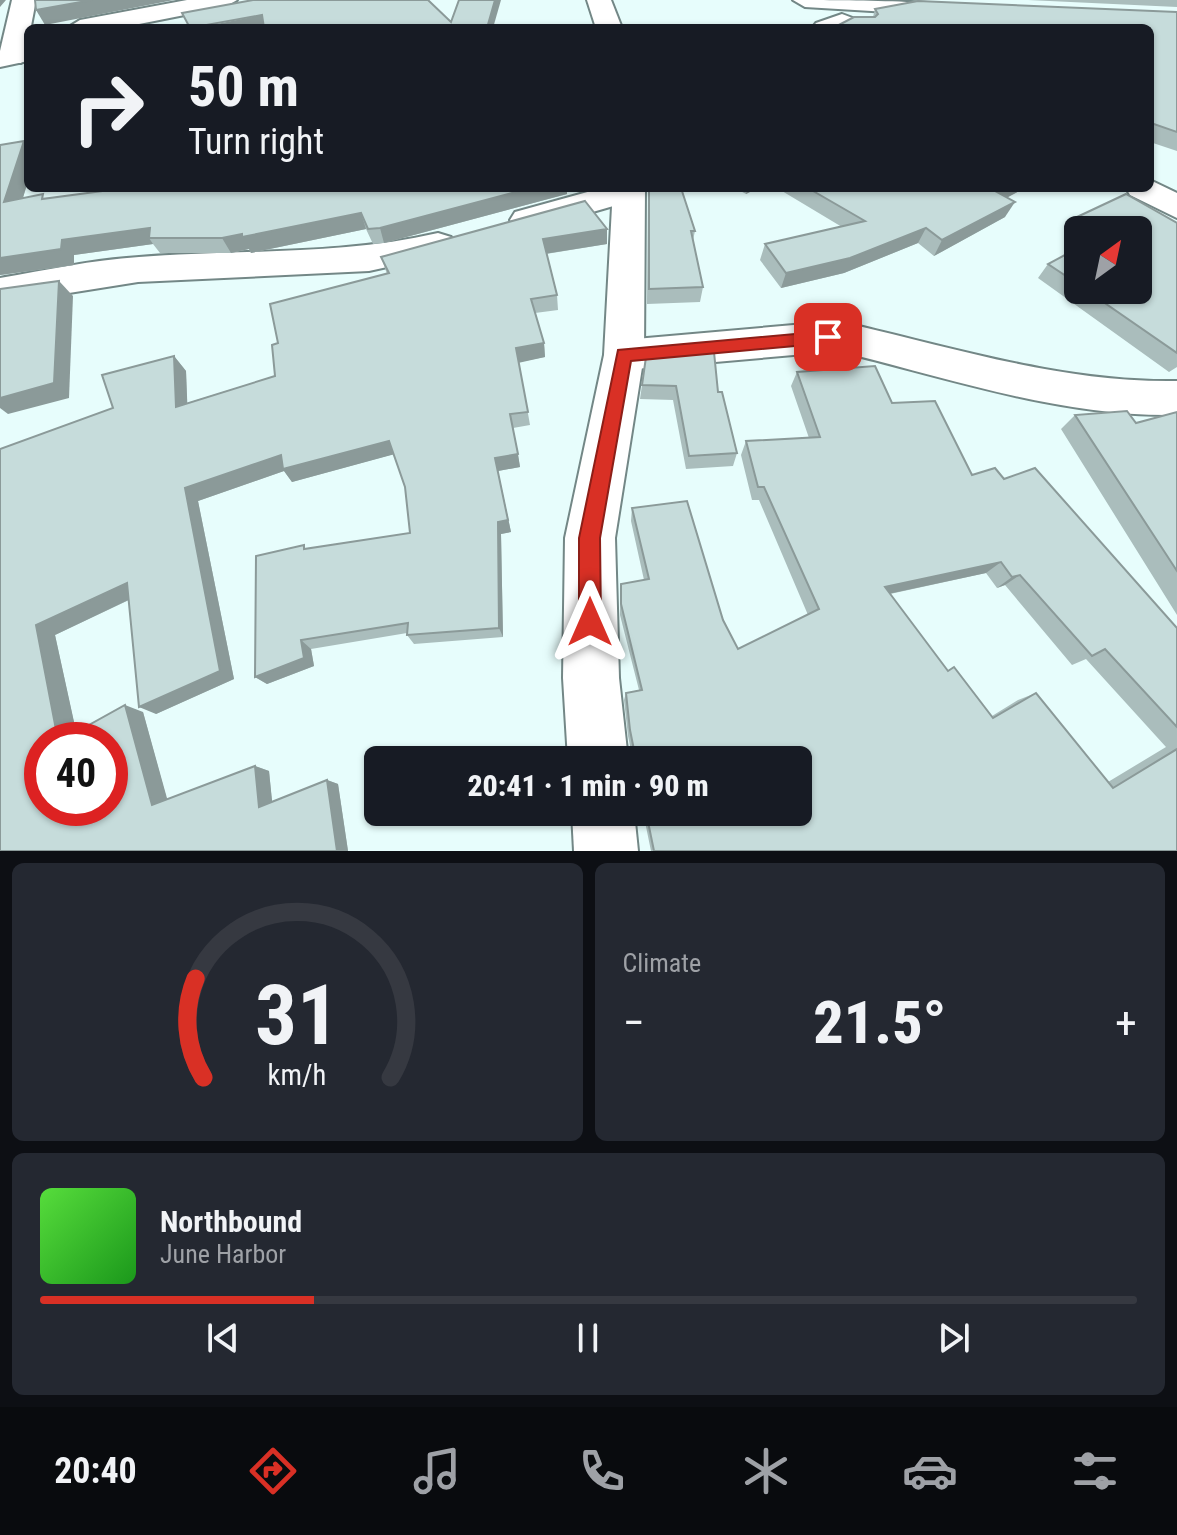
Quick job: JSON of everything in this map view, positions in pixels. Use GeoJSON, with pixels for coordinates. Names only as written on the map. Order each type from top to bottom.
{"type":"FeatureCollection","features":[{"type":"Feature","properties":{"kind":"street"},"geometry":{"type":"LineString","coordinates":[[14,49],[24,0]]}},
{"type":"Feature","properties":{"kind":"street"},"geometry":{"type":"LineString","coordinates":[[101,24],[225,0]]}},
{"type":"Feature","properties":{"kind":"street"},"geometry":{"type":"LineString","coordinates":[[599,0],[608,24]]}},
{"type":"Feature","properties":{"kind":"street"},"geometry":{"type":"LineString","coordinates":[[805,0],[841,20],[977,10]]}},
{"type":"Feature","properties":{"kind":"street"},"geometry":{"type":"LineString","coordinates":[[168,24],[253,6]]}},
{"type":"Feature","properties":{"kind":"street"},"geometry":{"type":"LineString","coordinates":[[0,291],[158,268],[269,268],[385,258],[619,192]]}},
{"type":"Feature","properties":{"kind":"street"},"geometry":{"type":"LineString","coordinates":[[597,746],[591,678],[590,538],[624,355],[629,192]]}},
{"type":"Feature","properties":{"kind":"street"},"geometry":{"type":"LineString","coordinates":[[1149,192],[1177,207]]}},
{"type":"Feature","properties":{"kind":"street"},"geometry":{"type":"LineString","coordinates":[[624,355],[828,337],[850,339],[1064,391],[1127,399],[1177,398]]}},
{"type":"Feature","properties":{"kind":"street"},"geometry":{"type":"LineString","coordinates":[[604,826],[606,851]]}},
{"type":"Feature","properties":{"kind":"building"},"geometry":{"type":"Polygon","coordinates":[[[35,0],[92,0],[36,10],[35,0]]]}},
{"type":"Feature","properties":{"kind":"building"},"geometry":{"type":"Polygon","coordinates":[[[253,0],[428,0],[451,22],[459,0],[495,0],[488,24],[263,24],[262,15],[212,24],[188,24],[182,13],[253,0]]]}},
{"type":"Feature","properties":{"kind":"building"},"geometry":{"type":"Polygon","coordinates":[[[918,1],[1177,12],[1177,132],[1154,124],[1154,24],[841,24],[854,17],[875,17],[878,14],[875,9],[918,1]]]}},
{"type":"Feature","properties":{"kind":"building"},"geometry":{"type":"Polygon","coordinates":[[[24,141],[4,202],[43,194],[42,199],[95,192],[516,192],[380,228],[368,229],[361,213],[242,237],[242,234],[222,238],[149,238],[150,228],[62,240],[61,249],[0,258],[0,145],[24,141]]]}},
{"type":"Feature","properties":{"kind":"building"},"geometry":{"type":"Polygon","coordinates":[[[649,192],[682,192],[695,231],[691,231],[703,287],[649,289],[649,192]]]}},
{"type":"Feature","properties":{"kind":"building"},"geometry":{"type":"Polygon","coordinates":[[[815,192],[997,192],[1015,202],[942,240],[926,228],[850,258],[786,273],[765,244],[865,221],[815,192]]]}},
{"type":"Feature","properties":{"kind":"building"},"geometry":{"type":"Polygon","coordinates":[[[1126,194],[1177,223],[1177,353],[1106,304],[1152,304],[1152,216],[1079,216],[1126,194]]]}},
{"type":"Feature","properties":{"kind":"building"},"geometry":{"type":"Polygon","coordinates":[[[585,201],[607,229],[543,239],[557,295],[531,299],[544,343],[516,348],[528,412],[510,414],[518,454],[495,458],[508,520],[498,522],[499,628],[407,635],[408,623],[301,640],[304,658],[255,677],[256,556],[304,545],[304,549],[410,533],[405,487],[389,441],[283,469],[281,455],[185,488],[220,671],[139,707],[127,583],[36,625],[55,722],[24,722],[24,826],[128,826],[128,722],[94,722],[125,705],[152,805],[255,766],[259,807],[327,780],[337,851],[0,851],[0,449],[113,408],[102,375],[174,356],[176,407],[275,376],[272,345],[278,343],[270,304],[389,273],[381,257],[585,201]]]}},
{"type":"Feature","properties":{"kind":"building"},"geometry":{"type":"Polygon","coordinates":[[[1064,255],[1064,275],[1048,264],[1064,255]]]}},
{"type":"Feature","properties":{"kind":"building"},"geometry":{"type":"Polygon","coordinates":[[[59,281],[54,383],[0,398],[0,289],[59,281]]]}},
{"type":"Feature","properties":{"kind":"building"},"geometry":{"type":"Polygon","coordinates":[[[714,352],[718,392],[722,392],[737,453],[689,456],[676,386],[642,385],[646,357],[714,352]]]}},
{"type":"Feature","properties":{"kind":"building"},"geometry":{"type":"Polygon","coordinates":[[[875,366],[892,403],[935,401],[972,475],[995,468],[1004,479],[1035,468],[1177,628],[1177,727],[1105,649],[1092,656],[1020,575],[1012,577],[1001,562],[885,587],[948,671],[954,667],[993,718],[1036,693],[1113,788],[1177,749],[1177,851],[654,851],[649,826],[812,826],[812,746],[633,746],[626,693],[642,690],[621,604],[621,584],[649,579],[632,508],[687,501],[723,620],[738,649],[819,609],[764,487],[758,487],[746,441],[820,437],[797,372],[875,366]]]}},
{"type":"Feature","properties":{"kind":"building"},"geometry":{"type":"Polygon","coordinates":[[[1127,411],[1136,423],[1177,412],[1177,571],[1075,415],[1127,411]]]}},
{"type":"Feature","properties":{"kind":"route"},"geometry":{"type":"LineString","coordinates":[[590,622],[590,538],[624,355],[828,337]]}}]}
